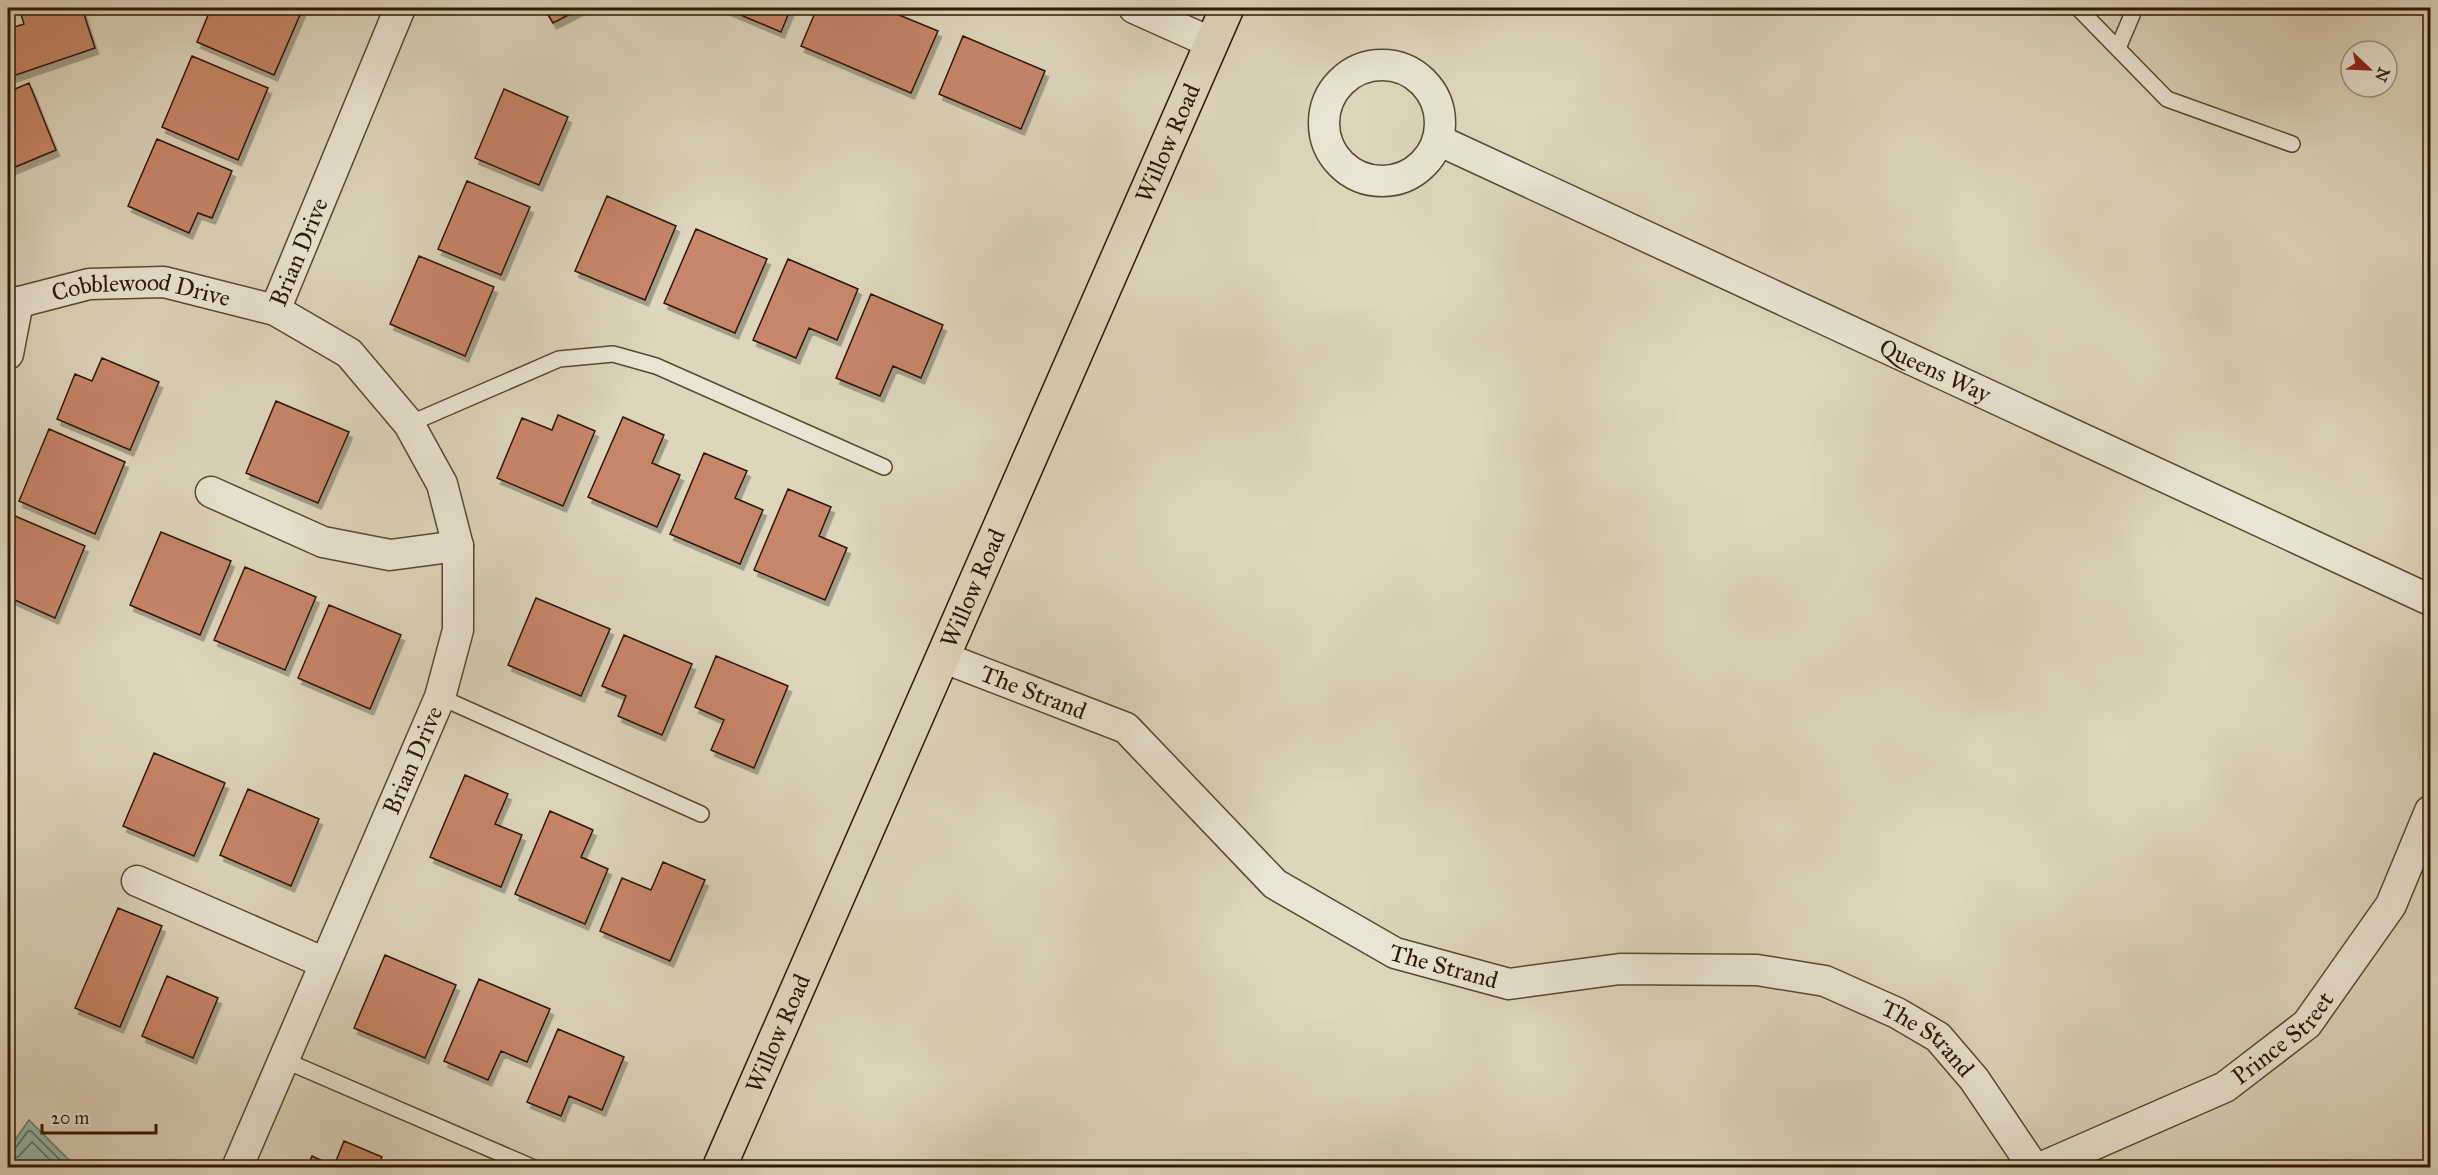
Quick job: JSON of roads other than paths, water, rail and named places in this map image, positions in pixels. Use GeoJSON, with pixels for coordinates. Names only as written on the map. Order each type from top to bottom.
{"type":"FeatureCollection","features":[{"type":"Feature","properties":{"kind":"main road","name":"Willow Road"},"geometry":{"type":"LineString","coordinates":[[719,1167],[1227,8]]}},
{"type":"Feature","properties":{"kind":"street","name":"Brian Drive"},"geometry":{"type":"LineString","coordinates":[[237,1167],[440,697],[458,630],[458,546],[442,484],[409,424],[349,353],[275,310],[400,8]]}},
{"type":"Feature","properties":{"kind":"street"},"geometry":{"type":"LineString","coordinates":[[1134,8],[1212,43]]}},
{"type":"Feature","properties":{"kind":"street","name":"Queens Way"},"geometry":{"type":"LineString","coordinates":[[1438,140],[2430,600]]}},
{"type":"Feature","properties":{"kind":"street","name":"Cobblewood Drive"},"geometry":{"type":"LineString","coordinates":[[13,304],[89,284],[164,282],[275,310]]}},
{"type":"Feature","properties":{"kind":"street"},"geometry":{"type":"LineString","coordinates":[[8,354],[13,304]]}},
{"type":"Feature","properties":{"kind":"street"},"geometry":{"type":"LineString","coordinates":[[211,492],[323,542],[390,555],[458,546]]}},
{"type":"Feature","properties":{"kind":"street","name":"The Strand"},"geometry":{"type":"LineString","coordinates":[[942,657],[1125,728],[1275,884],[1395,953],[1509,984],[1620,969],[1757,970],[1825,981],[1897,1013],[1938,1037],[1974,1079],[2034,1167]]}},
{"type":"Feature","properties":{"kind":"street","name":"Prince Street"},"geometry":{"type":"LineString","coordinates":[[2040,1167],[2225,1087],[2307,1023],[2391,905],[2430,811]]}},
{"type":"Feature","properties":{"kind":"street"},"geometry":{"type":"LineString","coordinates":[[137,881],[325,963]]}},
{"type":"Feature","properties":{"kind":"lane"},"geometry":{"type":"LineString","coordinates":[[2078,8],[2167,99],[2292,144]]}},
{"type":"Feature","properties":{"kind":"lane"},"geometry":{"type":"LineString","coordinates":[[2118,48],[2134,8]]}},
{"type":"Feature","properties":{"kind":"lane"},"geometry":{"type":"LineString","coordinates":[[409,424],[559,359],[613,354],[656,366],[884,467]]}},
{"type":"Feature","properties":{"kind":"lane"},"geometry":{"type":"LineString","coordinates":[[440,697],[701,814]]}},
{"type":"Feature","properties":{"kind":"lane"},"geometry":{"type":"LineString","coordinates":[[284,1060],[534,1167]]}},
{"type":"Feature","properties":{"kind":"water"},"geometry":{"type":"Polygon","coordinates":[[[29,1120],[76,1167],[8,1167],[8,1150],[29,1120]]]}}]}
